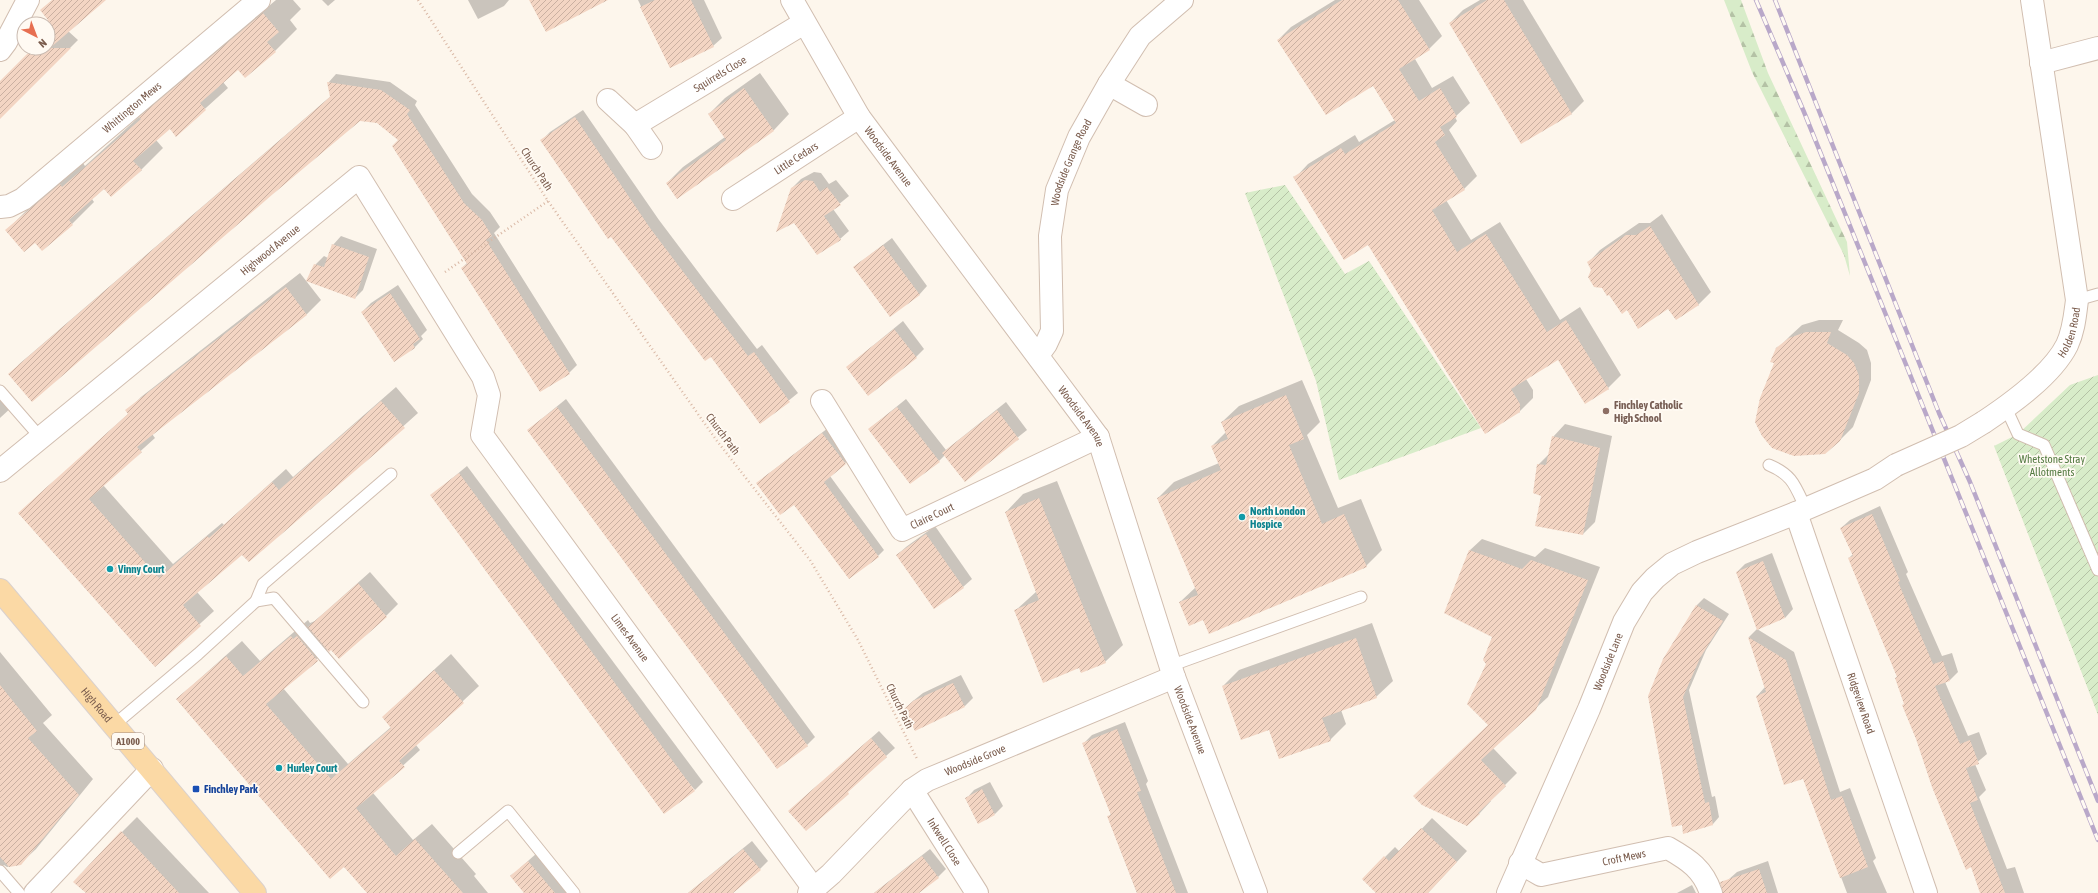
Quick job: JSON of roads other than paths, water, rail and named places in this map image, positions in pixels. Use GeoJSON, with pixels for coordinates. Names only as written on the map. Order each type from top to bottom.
{"type":"FeatureCollection","features":[{"type":"Feature","properties":{"kind":"main road","name":"High Road"},"geometry":{"type":"LineString","coordinates":[[0,590],[255,893]]}},
{"type":"Feature","properties":{"kind":"street"},"geometry":{"type":"LineString","coordinates":[[0,50],[6,42],[28,0]]}},
{"type":"Feature","properties":{"kind":"street","name":"Whittington Mews"},"geometry":{"type":"LineString","coordinates":[[0,206],[9,206],[23,199],[259,0]]}},
{"type":"Feature","properties":{"kind":"street","name":"Woodside Avenue"},"geometry":{"type":"LineString","coordinates":[[792,0],[859,117],[1098,437],[1172,671],[1256,893]]}},
{"type":"Feature","properties":{"kind":"street","name":"Woodside Grange Road"},"geometry":{"type":"LineString","coordinates":[[1038,355],[1046,344],[1052,331],[1050,236],[1057,190],[1079,137],[1109,84],[1140,36],[1182,0]]}},
{"type":"Feature","properties":{"kind":"street","name":"Holden Road"},"geometry":{"type":"LineString","coordinates":[[1801,511],[1875,479],[1896,466],[1961,436],[1984,422],[2006,408],[2047,372],[2066,346],[2075,322],[2077,300],[2032,0]]}},
{"type":"Feature","properties":{"kind":"street","name":"Squirrels Close"},"geometry":{"type":"LineString","coordinates":[[635,125],[804,23]]}},
{"type":"Feature","properties":{"kind":"street"},"geometry":{"type":"LineString","coordinates":[[2041,63],[2098,48]]}},
{"type":"Feature","properties":{"kind":"street"},"geometry":{"type":"LineString","coordinates":[[1109,84],[1146,105]]}},
{"type":"Feature","properties":{"kind":"street"},"geometry":{"type":"LineString","coordinates":[[608,100],[635,125],[651,148]]}},
{"type":"Feature","properties":{"kind":"street","name":"Little Cedars"},"geometry":{"type":"LineString","coordinates":[[733,199],[859,117]]}},
{"type":"Feature","properties":{"kind":"street","name":"Highwood Avenue"},"geometry":{"type":"LineString","coordinates":[[0,471],[359,178],[483,377]]}},
{"type":"Feature","properties":{"kind":"street","name":"Limes Avenue"},"geometry":{"type":"LineString","coordinates":[[483,377],[489,395],[482,435],[812,891]]}},
{"type":"Feature","properties":{"kind":"street","name":"Claire Court"},"geometry":{"type":"LineString","coordinates":[[822,401],[902,530],[1098,437]]}},
{"type":"Feature","properties":{"kind":"street","name":"Woodside Lane"},"geometry":{"type":"LineString","coordinates":[[1508,893],[1589,708],[1624,622],[1642,592],[1655,578],[1672,564],[1697,552],[1801,511]]}},
{"type":"Feature","properties":{"kind":"street","name":"Ridgeview Road"},"geometry":{"type":"LineString","coordinates":[[1801,511],[1926,893]]}},
{"type":"Feature","properties":{"kind":"street","name":"Woodside Grove"},"geometry":{"type":"LineString","coordinates":[[812,891],[919,785],[1172,671]]}},
{"type":"Feature","properties":{"kind":"street"},"geometry":{"type":"LineString","coordinates":[[35,893],[152,769]]}},
{"type":"Feature","properties":{"kind":"street","name":"Inkwell Close"},"geometry":{"type":"LineString","coordinates":[[919,785],[977,893]]}},
{"type":"Feature","properties":{"kind":"street","name":"Croft Mews"},"geometry":{"type":"LineString","coordinates":[[1520,863],[1541,875],[1668,848],[1691,862],[1707,882],[1711,893]]}},
{"type":"Feature","properties":{"kind":"lane"},"geometry":{"type":"LineString","coordinates":[[2077,300],[2098,294]]}},
{"type":"Feature","properties":{"kind":"lane"},"geometry":{"type":"LineString","coordinates":[[0,391],[40,437]]}},
{"type":"Feature","properties":{"kind":"lane"},"geometry":{"type":"LineString","coordinates":[[2006,408],[2018,434],[2044,445],[2098,570]]}},
{"type":"Feature","properties":{"kind":"lane"},"geometry":{"type":"LineString","coordinates":[[1769,465],[1784,472],[1794,485],[1801,511]]}},
{"type":"Feature","properties":{"kind":"lane"},"geometry":{"type":"LineString","coordinates":[[114,725],[198,654],[256,601],[263,584],[391,474]]}},
{"type":"Feature","properties":{"kind":"lane"},"geometry":{"type":"LineString","coordinates":[[1172,671],[1362,597]]}},
{"type":"Feature","properties":{"kind":"lane"},"geometry":{"type":"LineString","coordinates":[[256,601],[274,598],[363,702]]}},
{"type":"Feature","properties":{"kind":"lane"},"geometry":{"type":"LineString","coordinates":[[458,853],[508,811],[574,893]]}},
{"type":"Feature","properties":{"kind":"lane"},"geometry":{"type":"LineString","coordinates":[[0,871],[19,893]]}},
{"type":"Feature","properties":{"kind":"railway"},"geometry":{"type":"LineString","coordinates":[[1756,0],[1804,112],[2098,840]]}},
{"type":"Feature","properties":{"kind":"railway"},"geometry":{"type":"LineString","coordinates":[[1775,0],[1939,413],[1970,482],[2098,801]]}},
{"type":"Feature","properties":{"kind":"place","name":"Finchley Catholic High School"},"geometry":{"type":"Point","coordinates":[1606,411]}},
{"type":"Feature","properties":{"kind":"place","name":"North London Hospice"},"geometry":{"type":"Point","coordinates":[1242,517]}},
{"type":"Feature","properties":{"kind":"place","name":"Vinny Court"},"geometry":{"type":"Point","coordinates":[110,569]}},
{"type":"Feature","properties":{"kind":"place","name":"Hurley Court"},"geometry":{"type":"Point","coordinates":[279,768]}},
{"type":"Feature","properties":{"kind":"place","name":"Finchley Park"},"geometry":{"type":"Point","coordinates":[196,789]}},
{"type":"Feature","properties":{"kind":"park label","name":"Whetstone Stray Allotments"},"geometry":{"type":"Point","coordinates":[2052,465]}}]}
